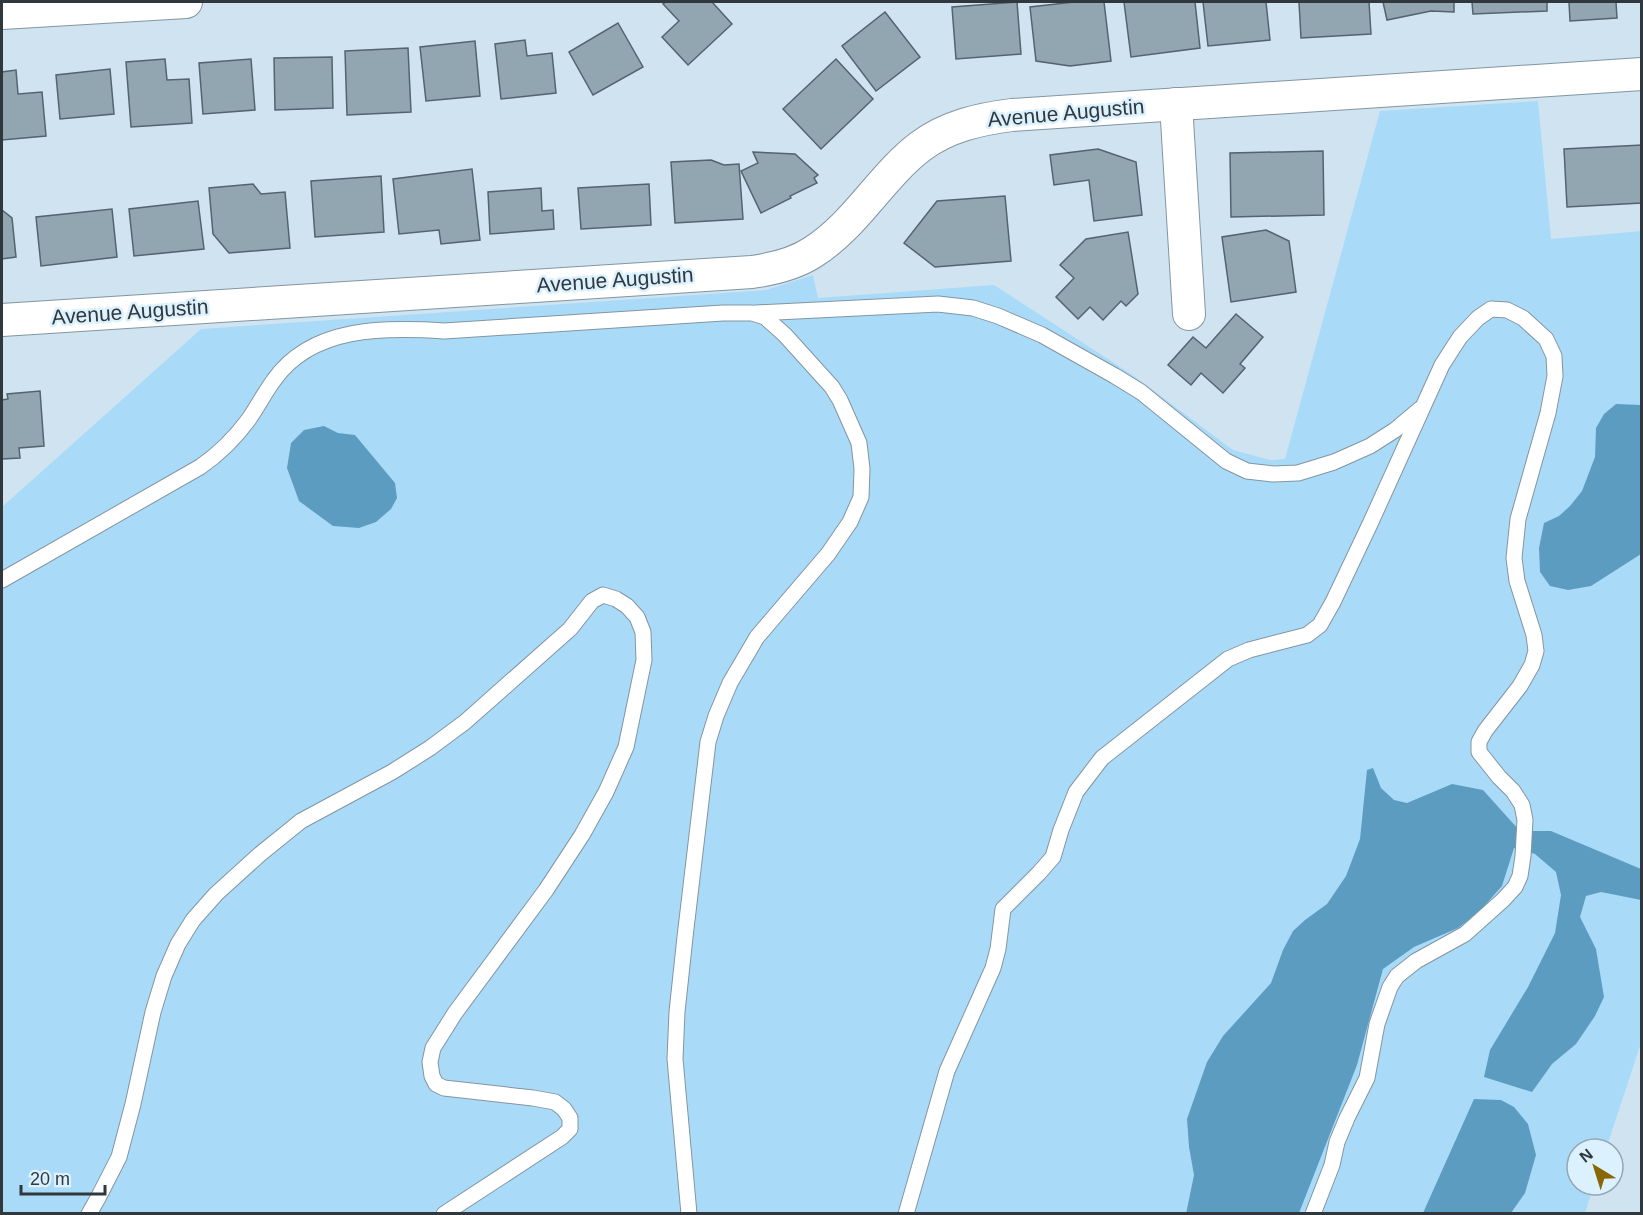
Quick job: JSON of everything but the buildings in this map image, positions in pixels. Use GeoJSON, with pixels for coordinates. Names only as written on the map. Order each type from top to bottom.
{"type":"FeatureCollection","features":[{"type":"Feature","properties":{"kind":"street"},"geometry":{"type":"LineString","coordinates":[[2,13],[186,2]]}},
{"type":"Feature","properties":{"kind":"street","name":"Avenue Augustin"},"geometry":{"type":"LineString","coordinates":[[2,320],[752,272],[774,268],[812,253],[856,214],[907,158],[922,146],[955,127],[989,118],[1641,74]]}},
{"type":"Feature","properties":{"kind":"street","name":"Avenue Augustin"},"geometry":{"type":"LineString","coordinates":[[1176,104],[1189,314]]}},
{"type":"Feature","properties":{"kind":"lane"},"geometry":{"type":"LineString","coordinates":[[2,580],[215,457],[230,443],[288,363],[321,342],[338,336],[381,330],[444,331],[723,313],[938,304],[973,308],[1042,335],[1115,375],[1141,392],[1226,461],[1246,471],[1273,474],[1298,473],[1334,462],[1370,446],[1395,430],[1422,408]]}},
{"type":"Feature","properties":{"kind":"lane"},"geometry":{"type":"LineString","coordinates":[[906,1214],[947,1071],[993,968],[1003,909],[1053,857],[1076,792],[1102,758],[1228,659],[1249,650],[1307,635],[1320,625],[1334,602],[1442,365],[1460,337],[1478,318],[1491,309],[1507,310],[1523,318],[1546,339],[1554,356],[1555,376],[1548,413],[1518,519],[1514,558],[1517,581],[1534,635],[1536,651],[1532,665],[1520,686],[1479,742],[1479,752],[1498,777],[1513,791],[1522,806],[1525,820],[1520,876],[1515,887],[1503,900],[1465,934],[1416,961],[1397,976],[1390,987],[1377,1024],[1367,1078],[1337,1142],[1332,1165],[1313,1214]]}},
{"type":"Feature","properties":{"kind":"lane"},"geometry":{"type":"LineString","coordinates":[[689,1214],[675,1059],[684,937],[708,742],[730,683],[757,637],[828,554],[850,522],[861,498],[860,442],[836,393],[785,334],[765,317],[752,313]]}},
{"type":"Feature","properties":{"kind":"lane"},"geometry":{"type":"LineString","coordinates":[[89,1214],[119,1157],[153,1012],[164,976],[178,944],[193,920],[216,894],[301,821],[392,772],[465,722],[570,629],[592,601],[603,595],[627,606],[637,617],[643,632],[644,660],[626,747],[606,792],[582,835],[546,890],[455,1013],[433,1048],[430,1062],[436,1084],[444,1088],[555,1102],[570,1118],[570,1129],[562,1137],[444,1214]]}},
{"type":"Feature","properties":{"kind":"shaded area"},"geometry":{"type":"Polygon","coordinates":[[[1538,101],[1551,239],[1642,231],[1641,1043],[1610,1137],[1565,1137],[1565,1197],[1590,1197],[1585,1213],[2,1213],[2,507],[201,329],[766,290],[813,275],[818,298],[994,285],[1134,376],[1233,450],[1270,460],[1285,459],[1380,111],[1538,101]]]}},
{"type":"Feature","properties":{"kind":"shaded area"},"geometry":{"type":"Polygon","coordinates":[[[1616,404],[1641,405],[1641,554],[1591,586],[1568,590],[1550,586],[1540,572],[1539,548],[1544,523],[1559,516],[1582,491],[1595,457],[1596,428],[1604,414],[1616,404]]]}},
{"type":"Feature","properties":{"kind":"shaded area"},"geometry":{"type":"Polygon","coordinates":[[[324,426],[338,433],[355,435],[395,483],[397,498],[391,509],[376,522],[359,528],[333,526],[299,501],[287,468],[291,443],[304,430],[324,426]]]}},
{"type":"Feature","properties":{"kind":"shaded area"},"geometry":{"type":"Polygon","coordinates":[[[1373,768],[1381,788],[1394,800],[1407,803],[1452,784],[1483,790],[1520,831],[1551,831],[1641,869],[1641,900],[1601,892],[1586,896],[1580,917],[1596,949],[1604,997],[1595,1016],[1576,1044],[1552,1064],[1532,1092],[1484,1077],[1490,1050],[1528,987],[1555,933],[1561,895],[1556,872],[1535,854],[1514,848],[1502,886],[1479,912],[1458,928],[1414,947],[1383,969],[1357,1065],[1299,1213],[1186,1214],[1194,1175],[1187,1119],[1207,1062],[1223,1036],[1271,983],[1283,950],[1293,931],[1327,904],[1346,876],[1360,839],[1367,770],[1373,768]]]}},
{"type":"Feature","properties":{"kind":"shaded area"},"geometry":{"type":"Polygon","coordinates":[[[1474,1099],[1501,1100],[1514,1107],[1528,1124],[1536,1155],[1525,1193],[1511,1213],[1423,1213],[1474,1099]]]}}]}
